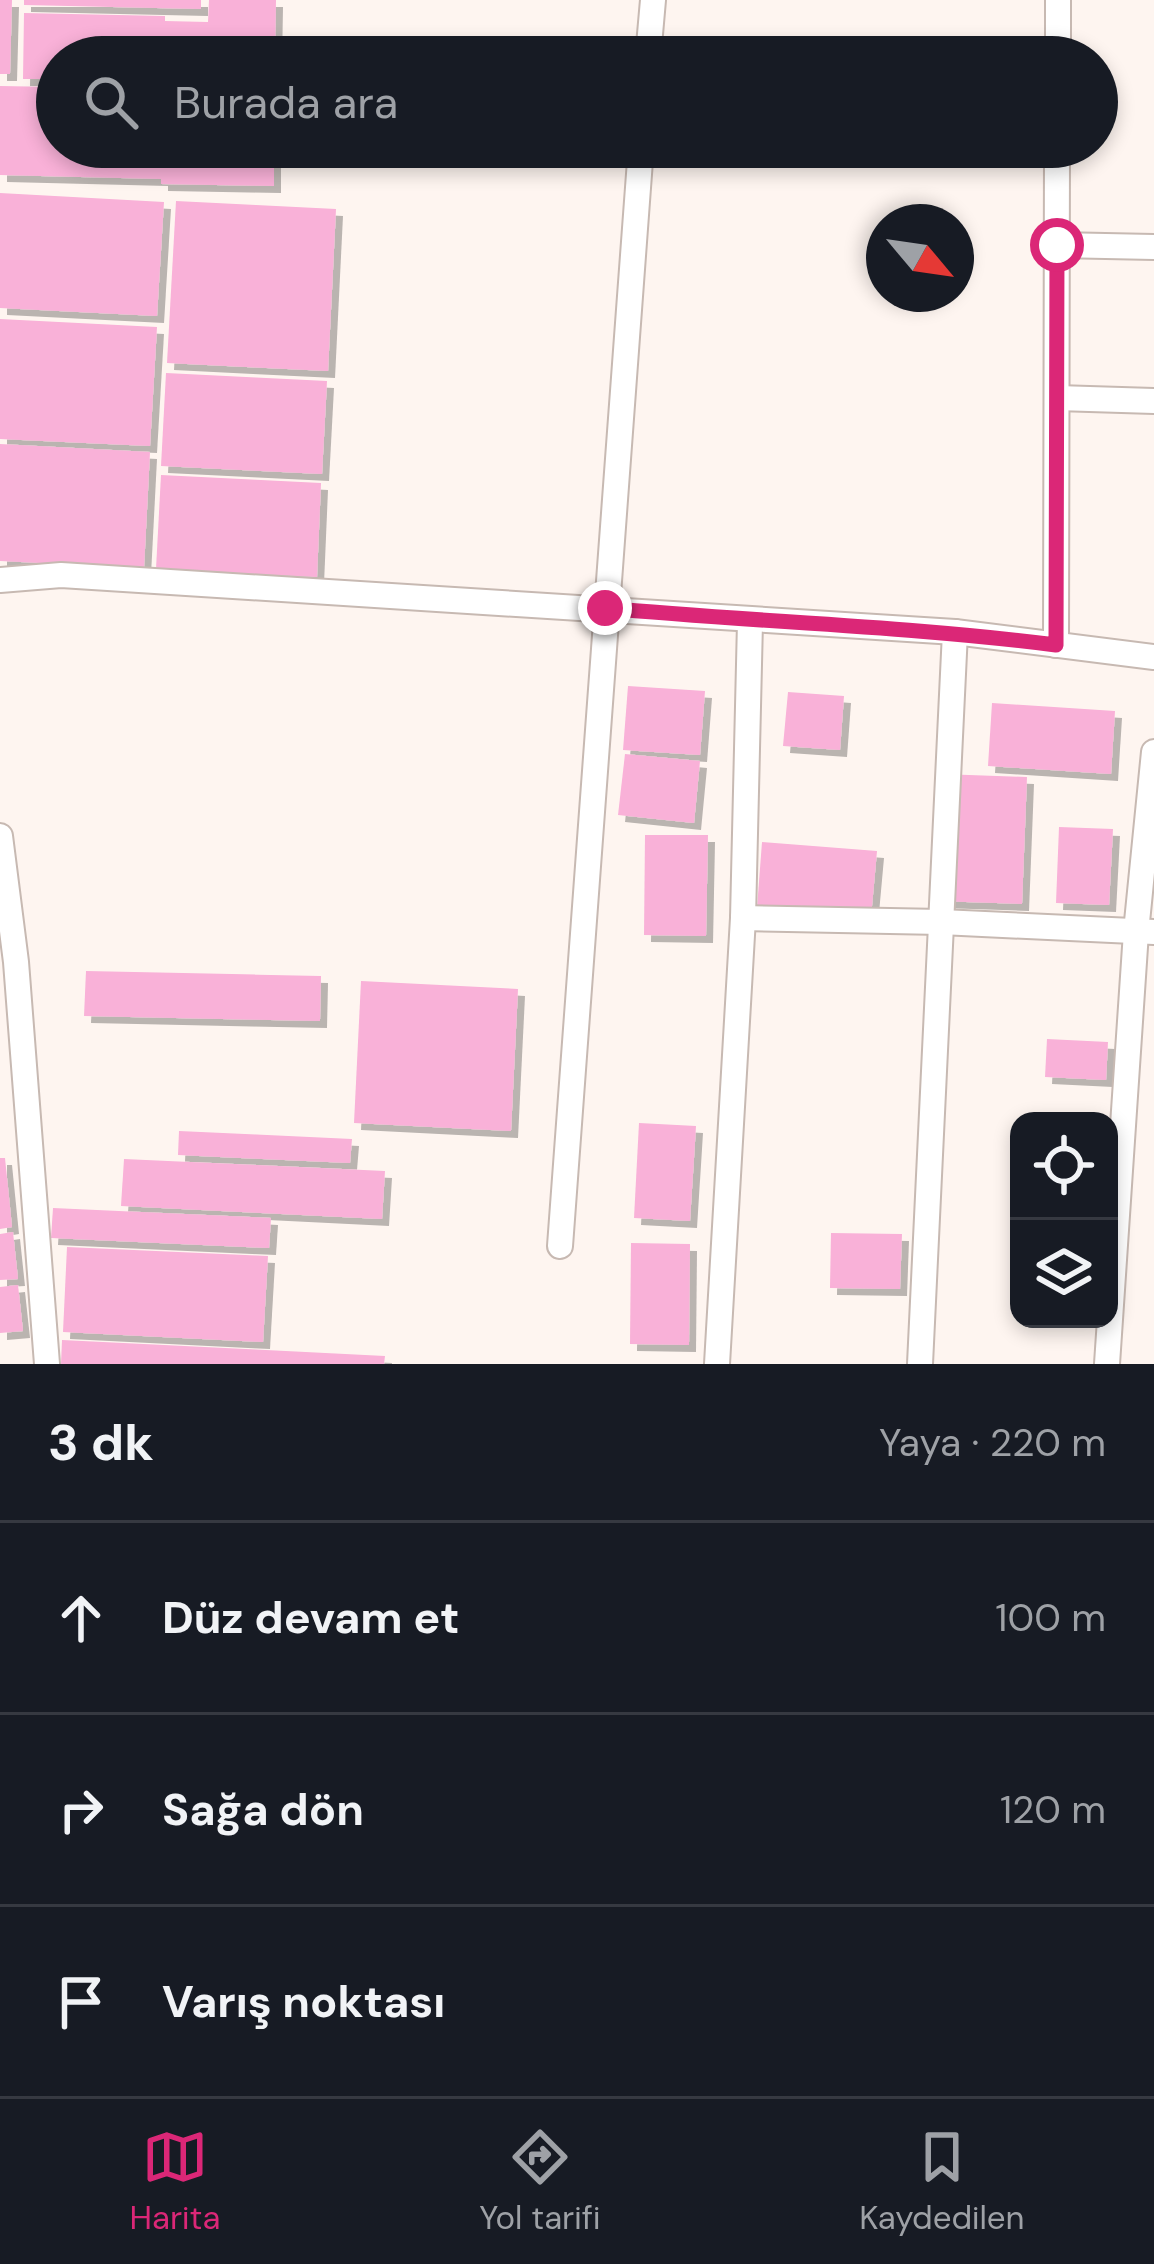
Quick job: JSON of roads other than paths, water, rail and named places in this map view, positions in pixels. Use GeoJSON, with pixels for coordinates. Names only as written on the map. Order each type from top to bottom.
{"type":"FeatureCollection","features":[{"type":"Feature","properties":{"kind":"street"},"geometry":{"type":"LineString","coordinates":[[649,36],[652,0]]}},
{"type":"Feature","properties":{"kind":"street"},"geometry":{"type":"LineString","coordinates":[[1058,0],[1058,36]]}},
{"type":"Feature","properties":{"kind":"street"},"geometry":{"type":"LineString","coordinates":[[560,1246],[639,168]]}},
{"type":"Feature","properties":{"kind":"street"},"geometry":{"type":"LineString","coordinates":[[1056,645],[1058,168]]}},
{"type":"Feature","properties":{"kind":"street"},"geometry":{"type":"LineString","coordinates":[[1057,245],[1154,247]]}},
{"type":"Feature","properties":{"kind":"street"},"geometry":{"type":"LineString","coordinates":[[1057,398],[1154,400]]}},
{"type":"Feature","properties":{"kind":"street"},"geometry":{"type":"LineString","coordinates":[[0,580],[61,575],[605,608],[749,622],[955,632],[1154,657]]}},
{"type":"Feature","properties":{"kind":"street"},"geometry":{"type":"LineString","coordinates":[[717,1364],[743,918],[749,622]]}},
{"type":"Feature","properties":{"kind":"street"},"geometry":{"type":"LineString","coordinates":[[920,1364],[955,632]]}},
{"type":"Feature","properties":{"kind":"street"},"geometry":{"type":"LineString","coordinates":[[1107,1364],[1145,932],[1154,752]]}},
{"type":"Feature","properties":{"kind":"street"},"geometry":{"type":"LineString","coordinates":[[0,836],[16,962],[47,1364]]}},
{"type":"Feature","properties":{"kind":"street"},"geometry":{"type":"LineString","coordinates":[[743,918],[1145,932]]}}]}
